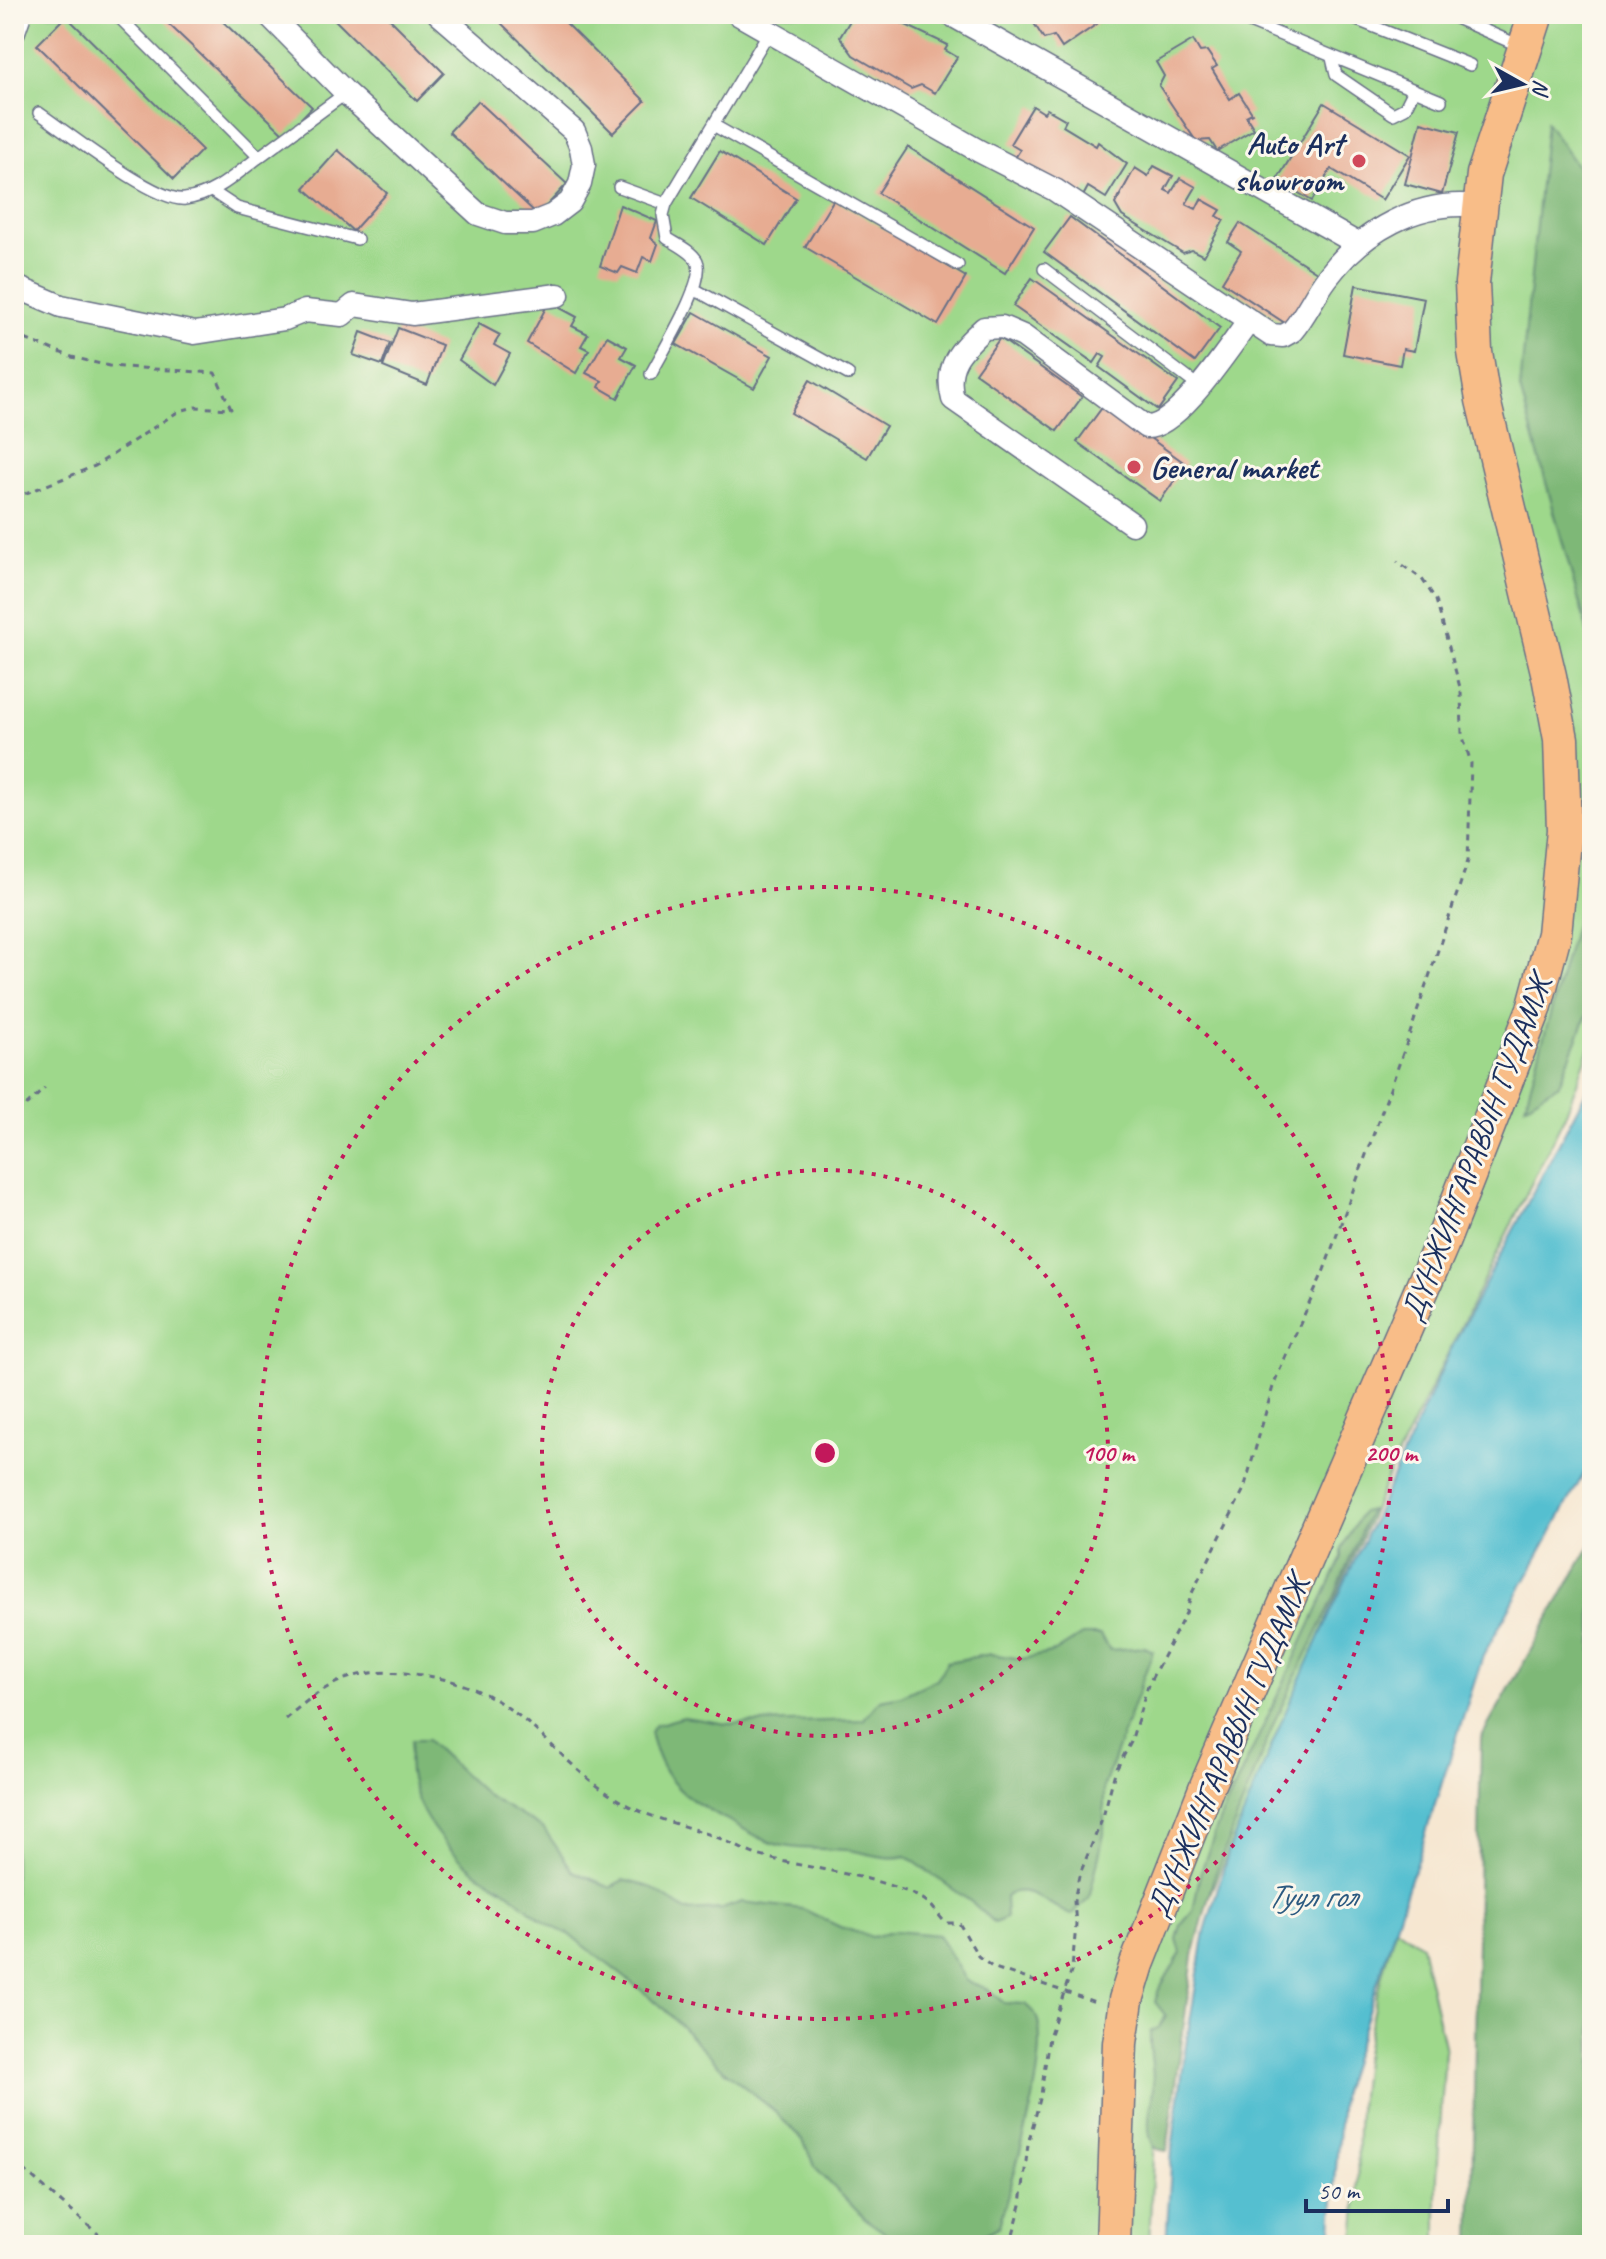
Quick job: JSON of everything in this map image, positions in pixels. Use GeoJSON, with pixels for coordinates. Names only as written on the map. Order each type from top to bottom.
{"type":"FeatureCollection","features":[{"type":"Feature","properties":{"kind":"main road","name":"ДҮНЖИНГАРАВЫН ГУДАМЖ"},"geometry":{"type":"LineString","coordinates":[[1113,2245],[1118,2082],[1124,2013],[1137,1964],[1195,1816],[1429,1274],[1546,973],[1562,866],[1564,768],[1549,676],[1501,487],[1475,352],[1472,283],[1478,206],[1495,136],[1536,14]]}},
{"type":"Feature","properties":{"kind":"street"},"geometry":{"type":"LineString","coordinates":[[14,31],[20,14]]}},
{"type":"Feature","properties":{"kind":"street"},"geometry":{"type":"LineString","coordinates":[[268,14],[346,93],[478,214],[505,223],[533,223],[553,215],[570,202],[584,165],[574,131],[439,14]]}},
{"type":"Feature","properties":{"kind":"street"},"geometry":{"type":"LineString","coordinates":[[738,14],[1055,190],[1271,335],[1283,336],[1292,331],[1328,276],[1358,244],[1415,213],[1444,206],[1478,206]]}},
{"type":"Feature","properties":{"kind":"street"},"geometry":{"type":"LineString","coordinates":[[950,14],[1358,244]]}},
{"type":"Feature","properties":{"kind":"street"},"geometry":{"type":"LineString","coordinates":[[14,286],[61,306],[195,333],[285,319],[305,311],[342,315],[354,305],[412,314],[558,295]]}},
{"type":"Feature","properties":{"kind":"street"},"geometry":{"type":"LineString","coordinates":[[1132,524],[953,399],[948,381],[953,363],[984,328],[1002,327],[1023,336],[1146,427],[1154,428],[1177,413],[1249,321]]}},
{"type":"Feature","properties":{"kind":"lane"},"geometry":{"type":"LineString","coordinates":[[116,14],[259,157]]}},
{"type":"Feature","properties":{"kind":"lane"},"geometry":{"type":"LineString","coordinates":[[1230,14],[1441,101]]}},
{"type":"Feature","properties":{"kind":"lane"},"geometry":{"type":"LineString","coordinates":[[1256,27],[1261,14]]}},
{"type":"Feature","properties":{"kind":"lane"},"geometry":{"type":"LineString","coordinates":[[1342,14],[1470,65]]}},
{"type":"Feature","properties":{"kind":"lane"},"geometry":{"type":"LineString","coordinates":[[1447,14],[1473,19],[1524,48]]}},
{"type":"Feature","properties":{"kind":"lane"},"geometry":{"type":"LineString","coordinates":[[651,374],[694,289],[698,263],[694,256],[667,238],[663,215],[666,204],[769,32]]}},
{"type":"Feature","properties":{"kind":"lane"},"geometry":{"type":"LineString","coordinates":[[1332,58],[1336,75],[1393,114],[1405,108],[1414,90]]}},
{"type":"Feature","properties":{"kind":"lane"},"geometry":{"type":"LineString","coordinates":[[39,113],[157,194],[183,200],[213,192],[346,93]]}},
{"type":"Feature","properties":{"kind":"lane"},"geometry":{"type":"LineString","coordinates":[[715,126],[958,265]]}},
{"type":"Feature","properties":{"kind":"lane"},"geometry":{"type":"LineString","coordinates":[[619,187],[666,204]]}},
{"type":"Feature","properties":{"kind":"lane"},"geometry":{"type":"LineString","coordinates":[[213,192],[237,208],[357,239]]}},
{"type":"Feature","properties":{"kind":"lane"},"geometry":{"type":"LineString","coordinates":[[1044,269],[1198,386]]}},
{"type":"Feature","properties":{"kind":"lane"},"geometry":{"type":"LineString","coordinates":[[694,289],[848,374]]}},
{"type":"Feature","properties":{"kind":"path"},"geometry":{"type":"LineString","coordinates":[[14,335],[72,357],[109,366],[215,373],[231,409],[195,407],[179,411],[95,466],[14,498]]}},
{"type":"Feature","properties":{"kind":"path"},"geometry":{"type":"LineString","coordinates":[[1010,2245],[1021,2205],[1028,2144],[1041,2095],[1049,2037],[1072,1969],[1076,1925],[1074,1901],[1079,1876],[1103,1817],[1115,1772],[1131,1742],[1148,1685],[1186,1613],[1191,1595],[1244,1489],[1274,1383],[1324,1270],[1406,1045],[1468,861],[1471,763],[1462,734],[1461,691],[1436,600],[1422,579],[1397,561]]}},
{"type":"Feature","properties":{"kind":"path"},"geometry":{"type":"LineString","coordinates":[[14,1103],[27,1105],[45,1088]]}},
{"type":"Feature","properties":{"kind":"path"},"geometry":{"type":"LineString","coordinates":[[285,1719],[326,1685],[352,1675],[391,1673],[458,1684],[487,1694],[517,1712],[587,1779],[634,1808],[720,1838],[756,1855],[827,1868],[921,1898],[935,1907],[946,1923],[959,1923],[978,1956],[992,1967],[1124,2013]]}},
{"type":"Feature","properties":{"kind":"path"},"geometry":{"type":"LineString","coordinates":[[14,2162],[111,2245]]}},
{"type":"Feature","properties":{"kind":"green space"},"geometry":{"type":"Polygon","coordinates":[[[14,14],[1592,14],[1592,1042],[1566,1113],[1389,1473],[1172,1983],[1158,2046],[1149,2245],[14,2245],[14,14]]]}},
{"type":"Feature","properties":{"kind":"green space"},"geometry":{"type":"Polygon","coordinates":[[[1546,122],[1592,188],[1592,648],[1520,389],[1546,122]]]}},
{"type":"Feature","properties":{"kind":"green space"},"geometry":{"type":"Polygon","coordinates":[[[1592,864],[1592,1003],[1559,1084],[1525,1105],[1592,864]]]}},
{"type":"Feature","properties":{"kind":"green space"},"geometry":{"type":"Polygon","coordinates":[[[1370,1510],[1333,1600],[1276,1718],[1213,1880],[1193,1956],[1167,2151],[1156,2149],[1149,2135],[1153,2081],[1150,2032],[1160,2027],[1166,2016],[1155,2002],[1159,1989],[1181,1953],[1177,1939],[1181,1925],[1193,1911],[1200,1874],[1220,1819],[1342,1557],[1342,1548],[1362,1512],[1370,1510]]]}},
{"type":"Feature","properties":{"kind":"green space"},"geometry":{"type":"Polygon","coordinates":[[[1592,1542],[1592,2245],[1471,2245],[1481,1738],[1592,1542]]]}},
{"type":"Feature","properties":{"kind":"green space"},"geometry":{"type":"Polygon","coordinates":[[[1082,1635],[1100,1635],[1110,1650],[1145,1647],[1153,1651],[1104,1786],[1104,1834],[1089,1899],[1071,1915],[1030,1893],[1021,1892],[1005,1897],[1006,1918],[994,1923],[974,1904],[906,1856],[791,1847],[764,1840],[702,1806],[679,1789],[662,1766],[650,1732],[655,1725],[684,1717],[727,1724],[863,1720],[880,1700],[901,1696],[937,1679],[947,1662],[991,1654],[1022,1659],[1055,1652],[1082,1635]]]}},
{"type":"Feature","properties":{"kind":"green space"},"geometry":{"type":"Polygon","coordinates":[[[412,1740],[427,1740],[486,1795],[544,1829],[573,1871],[610,1887],[623,1880],[650,1887],[686,1911],[722,1909],[742,1902],[803,1909],[840,1927],[872,1937],[895,1931],[938,1935],[966,1981],[988,1989],[1004,2003],[1025,2004],[1037,2018],[1039,2062],[1028,2120],[999,2226],[985,2234],[963,2234],[936,2244],[915,2236],[890,2236],[865,2219],[815,2168],[803,2140],[772,2109],[726,2072],[659,2004],[569,1934],[542,1920],[503,1888],[476,1872],[447,1845],[424,1814],[416,1797],[409,1760],[412,1740]]]}},
{"type":"Feature","properties":{"kind":"green space"},"geometry":{"type":"Polygon","coordinates":[[[1396,1927],[1421,1945],[1445,2050],[1437,2177],[1437,2245],[1353,2245],[1365,2051],[1381,1976],[1396,1927]]]}},
{"type":"Feature","properties":{"kind":"water","name":"Туул гол"},"geometry":{"type":"Polygon","coordinates":[[[1592,1080],[1592,1459],[1483,1656],[1341,2095],[1331,2245],[1166,2245],[1172,2149],[1186,2045],[1205,1931],[1229,1850],[1285,1713],[1451,1349],[1592,1080]]]}},
{"type":"Feature","properties":{"kind":"building"},"geometry":{"type":"Polygon","coordinates":[[[158,14],[215,14],[312,107],[285,135],[158,14]]]}},
{"type":"Feature","properties":{"kind":"building"},"geometry":{"type":"Polygon","coordinates":[[[329,14],[385,14],[444,73],[417,101],[329,14]]]}},
{"type":"Feature","properties":{"kind":"building"},"geometry":{"type":"Polygon","coordinates":[[[492,14],[557,14],[645,101],[613,133],[492,14]]]}},
{"type":"Feature","properties":{"kind":"building"},"geometry":{"type":"Polygon","coordinates":[[[854,14],[898,14],[897,21],[948,45],[945,50],[957,57],[935,93],[921,85],[911,89],[853,55],[840,37],[854,14]]]}},
{"type":"Feature","properties":{"kind":"building"},"geometry":{"type":"Polygon","coordinates":[[[1028,14],[1090,14],[1097,24],[1062,48],[1054,36],[1044,39],[1028,14]]]}},
{"type":"Feature","properties":{"kind":"building"},"geometry":{"type":"Polygon","coordinates":[[[66,16],[202,150],[174,179],[37,45],[66,16]]]}},
{"type":"Feature","properties":{"kind":"building"},"geometry":{"type":"Polygon","coordinates":[[[1193,40],[1200,52],[1207,51],[1217,66],[1212,69],[1230,99],[1239,93],[1252,113],[1246,116],[1254,129],[1217,151],[1210,140],[1196,141],[1159,86],[1164,76],[1156,62],[1193,40]]]}},
{"type":"Feature","properties":{"kind":"building"},"geometry":{"type":"Polygon","coordinates":[[[478,101],[567,184],[538,215],[449,132],[478,101]]]}},
{"type":"Feature","properties":{"kind":"building"},"geometry":{"type":"Polygon","coordinates":[[[1324,103],[1410,155],[1382,200],[1331,169],[1312,201],[1277,180],[1324,103]]]}},
{"type":"Feature","properties":{"kind":"building"},"geometry":{"type":"Polygon","coordinates":[[[1033,106],[1044,113],[1047,109],[1066,120],[1063,126],[1096,146],[1098,142],[1127,164],[1106,198],[1088,187],[1082,198],[1015,158],[1020,150],[1010,144],[1033,106]]]}},
{"type":"Feature","properties":{"kind":"building"},"geometry":{"type":"Polygon","coordinates":[[[1421,122],[1459,132],[1442,194],[1405,184],[1421,122]]]}},
{"type":"Feature","properties":{"kind":"building"},"geometry":{"type":"Polygon","coordinates":[[[908,147],[1034,227],[1005,273],[878,193],[908,147]]]}},
{"type":"Feature","properties":{"kind":"building"},"geometry":{"type":"Polygon","coordinates":[[[338,150],[387,193],[353,231],[304,188],[338,150]]]}},
{"type":"Feature","properties":{"kind":"building"},"geometry":{"type":"Polygon","coordinates":[[[720,151],[796,198],[767,245],[691,198],[720,151]]]}},
{"type":"Feature","properties":{"kind":"building"},"geometry":{"type":"Polygon","coordinates":[[[1154,166],[1173,176],[1165,190],[1171,193],[1180,178],[1196,187],[1186,204],[1196,209],[1201,199],[1221,210],[1217,216],[1224,220],[1204,256],[1192,250],[1183,253],[1122,216],[1115,204],[1135,168],[1148,176],[1154,166]]]}},
{"type":"Feature","properties":{"kind":"building"},"geometry":{"type":"Polygon","coordinates":[[[834,199],[966,277],[938,325],[805,247],[834,199]]]}},
{"type":"Feature","properties":{"kind":"building"},"geometry":{"type":"Polygon","coordinates":[[[620,205],[657,221],[651,238],[658,244],[652,261],[643,257],[637,273],[622,267],[618,273],[600,266],[620,205]]]}},
{"type":"Feature","properties":{"kind":"building"},"geometry":{"type":"Polygon","coordinates":[[[1070,217],[1220,328],[1195,362],[1044,252],[1070,217]]]}},
{"type":"Feature","properties":{"kind":"building"},"geometry":{"type":"Polygon","coordinates":[[[1240,223],[1320,274],[1288,325],[1222,282],[1241,251],[1228,242],[1240,223]]]}},
{"type":"Feature","properties":{"kind":"building"},"geometry":{"type":"Polygon","coordinates":[[[1032,278],[1178,382],[1158,410],[1099,367],[1105,357],[1100,354],[1094,363],[1013,306],[1032,278]]]}},
{"type":"Feature","properties":{"kind":"building"},"geometry":{"type":"Polygon","coordinates":[[[1356,285],[1424,298],[1414,351],[1403,349],[1400,365],[1343,354],[1356,285]]]}},
{"type":"Feature","properties":{"kind":"building"},"geometry":{"type":"Polygon","coordinates":[[[549,302],[577,317],[572,326],[588,334],[581,346],[589,350],[576,373],[527,343],[549,302]]]}},
{"type":"Feature","properties":{"kind":"building"},"geometry":{"type":"Polygon","coordinates":[[[694,312],[772,356],[754,388],[676,344],[694,312]]]}},
{"type":"Feature","properties":{"kind":"building"},"geometry":{"type":"Polygon","coordinates":[[[479,324],[500,335],[494,345],[510,354],[493,385],[459,360],[479,324]]]}},
{"type":"Feature","properties":{"kind":"building"},"geometry":{"type":"Polygon","coordinates":[[[398,328],[442,345],[427,385],[383,367],[398,328]]]}},
{"type":"Feature","properties":{"kind":"building"},"geometry":{"type":"Polygon","coordinates":[[[361,332],[390,343],[382,365],[353,355],[361,332]]]}},
{"type":"Feature","properties":{"kind":"building"},"geometry":{"type":"Polygon","coordinates":[[[607,336],[627,347],[621,357],[636,365],[618,398],[599,387],[602,381],[586,373],[607,336]]]}},
{"type":"Feature","properties":{"kind":"building"},"geometry":{"type":"Polygon","coordinates":[[[1000,338],[1082,397],[1057,431],[975,373],[1000,338]]]}},
{"type":"Feature","properties":{"kind":"building"},"geometry":{"type":"Polygon","coordinates":[[[810,380],[886,426],[867,458],[791,413],[810,380]]]}},
{"type":"Feature","properties":{"kind":"building"},"geometry":{"type":"Polygon","coordinates":[[[1104,405],[1186,464],[1160,501],[1077,442],[1104,405]]]}},
{"type":"Feature","properties":{"kind":"place","name":"Auto Art showroom"},"geometry":{"type":"Point","coordinates":[1359,161]}},
{"type":"Feature","properties":{"kind":"place","name":"General market"},"geometry":{"type":"Point","coordinates":[1134,467]}}]}
